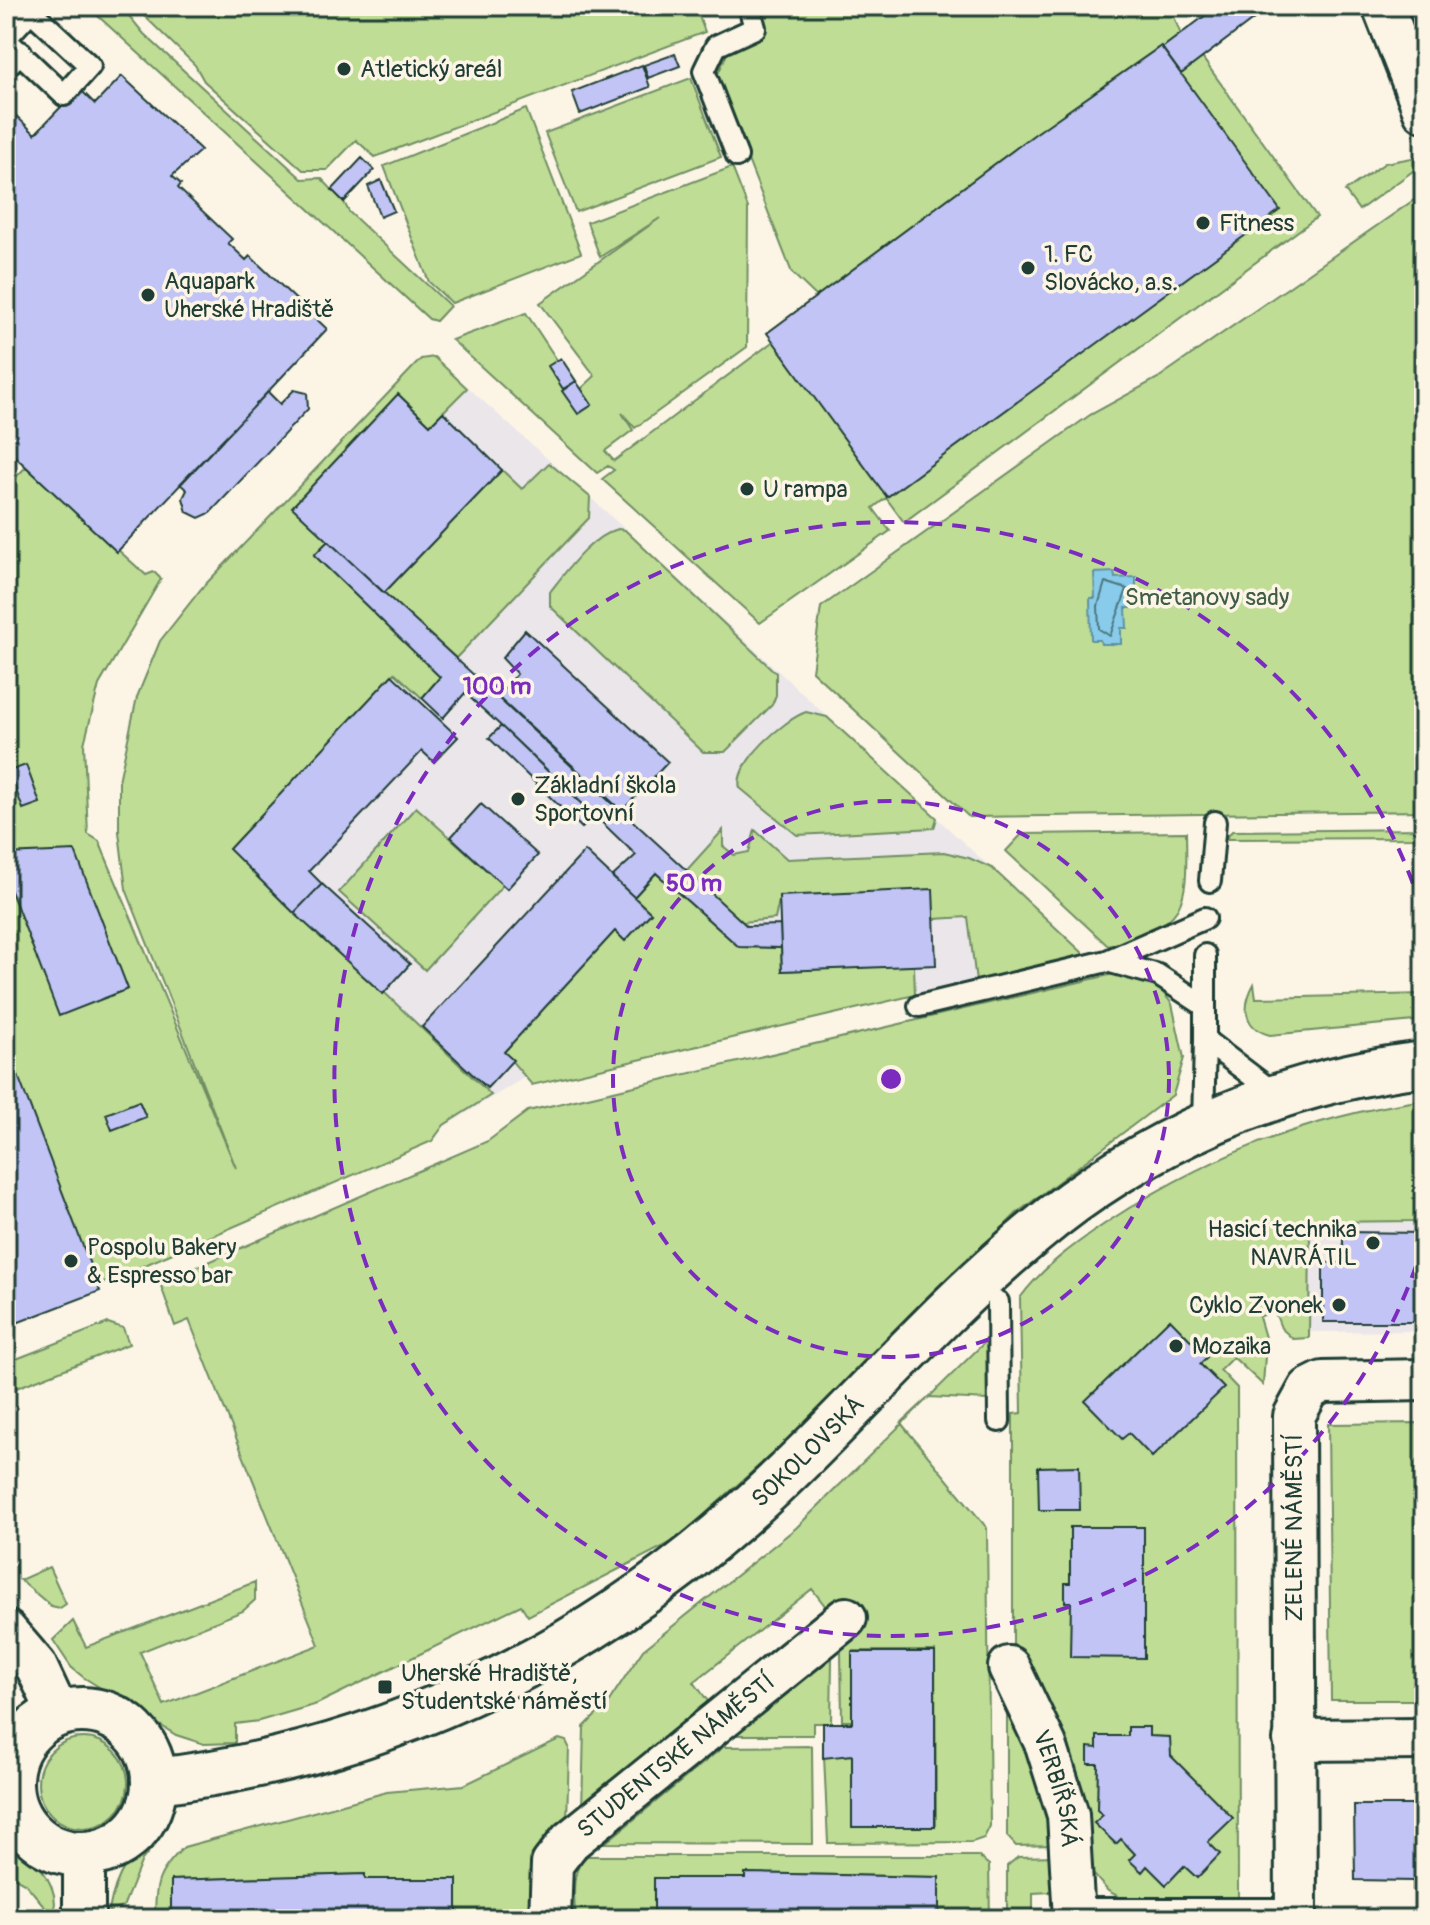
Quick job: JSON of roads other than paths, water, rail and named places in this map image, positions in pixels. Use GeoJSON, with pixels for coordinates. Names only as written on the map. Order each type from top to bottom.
{"type":"FeatureCollection","features":[{"type":"Feature","properties":{"kind":"main road","name":"SOKOLOVSKÁ"},"geometry":{"type":"LineString","coordinates":[[155,1781],[248,1768],[360,1739],[478,1691],[600,1621],[670,1573],[740,1517],[989,1292],[1027,1237],[1079,1197],[1152,1151],[1203,1125],[1278,1096],[1359,1074],[1424,1064]]}},
{"type":"Feature","properties":{"kind":"main road"},"geometry":{"type":"LineString","coordinates":[[86,1709],[123,1722],[148,1753],[155,1781],[148,1811],[131,1834],[107,1849],[84,1854],[60,1851],[35,1836],[17,1813],[9,1795],[17,1750],[37,1725],[58,1713],[86,1709]]}},
{"type":"Feature","properties":{"kind":"street"},"geometry":{"type":"LineString","coordinates":[[1383,6],[1424,111]]}},
{"type":"Feature","properties":{"kind":"street","name":"ZELENÉ NÁMĚSTÍ"},"geometry":{"type":"LineString","coordinates":[[1074,1919],[1296,1918],[1296,1410],[1309,1389],[1323,1382],[1424,1380]]}},
{"type":"Feature","properties":{"kind":"street","name":"STUDENTSKÉ NÁMĚSTÍ"},"geometry":{"type":"LineString","coordinates":[[550,1919],[552,1864],[570,1841],[846,1618]]}},
{"type":"Feature","properties":{"kind":"street"},"geometry":{"type":"LineString","coordinates":[[6,1631],[36,1666],[58,1713]]}},
{"type":"Feature","properties":{"kind":"street","name":"VERBÍŘSKÁ"},"geometry":{"type":"LineString","coordinates":[[1009,1667],[1046,1745],[1068,1815],[1074,1919]]}},
{"type":"Feature","properties":{"kind":"street"},"geometry":{"type":"LineString","coordinates":[[1294,1740],[1424,1739]]}},
{"type":"Feature","properties":{"kind":"street"},"geometry":{"type":"LineString","coordinates":[[84,1854],[84,1919]]}},
{"type":"Feature","properties":{"kind":"lane"},"geometry":{"type":"LineString","coordinates":[[737,156],[704,71],[716,46],[755,28],[749,6]]}},
{"type":"Feature","properties":{"kind":"lane"},"geometry":{"type":"LineString","coordinates":[[34,8],[90,66],[64,95],[10,50],[34,8]]}},
{"type":"Feature","properties":{"kind":"lane"},"geometry":{"type":"LineString","coordinates":[[1210,881],[1215,822]]}},
{"type":"Feature","properties":{"kind":"lane"},"geometry":{"type":"LineString","coordinates":[[919,1006],[1107,961],[1205,918]]}},
{"type":"Feature","properties":{"kind":"lane"},"geometry":{"type":"LineString","coordinates":[[1203,1125],[1205,955]]}},
{"type":"Feature","properties":{"kind":"lane"},"geometry":{"type":"LineString","coordinates":[[1107,961],[1158,975],[1205,1006]]}},
{"type":"Feature","properties":{"kind":"lane"},"geometry":{"type":"LineString","coordinates":[[1205,1040],[1278,1096]]}},
{"type":"Feature","properties":{"kind":"lane"},"geometry":{"type":"LineString","coordinates":[[989,1292],[999,1421]]}},
{"type":"Feature","properties":{"kind":"water"},"geometry":{"type":"Polygon","coordinates":[[[1114,572],[1115,578],[1136,577],[1136,597],[1132,597],[1132,608],[1126,608],[1127,628],[1121,628],[1121,644],[1101,644],[1100,640],[1091,640],[1090,598],[1095,598],[1094,573],[1114,572]]]}},
{"type":"Feature","properties":{"kind":"place","name":"Atletický areál"},"geometry":{"type":"Point","coordinates":[344,69]}},
{"type":"Feature","properties":{"kind":"place","name":"Fitness"},"geometry":{"type":"Point","coordinates":[1203,223]}},
{"type":"Feature","properties":{"kind":"place","name":"1. FC Slovácko, a.s."},"geometry":{"type":"Point","coordinates":[1028,268]}},
{"type":"Feature","properties":{"kind":"place","name":"Aquapark Uherské Hradiště"},"geometry":{"type":"Point","coordinates":[148,295]}},
{"type":"Feature","properties":{"kind":"place","name":"U rampa"},"geometry":{"type":"Point","coordinates":[747,489]}},
{"type":"Feature","properties":{"kind":"place","name":"Základní škola Sportovní"},"geometry":{"type":"Point","coordinates":[518,799]}},
{"type":"Feature","properties":{"kind":"place","name":"Hasicí technika NAVRÁTIL"},"geometry":{"type":"Point","coordinates":[1373,1243]}},
{"type":"Feature","properties":{"kind":"place","name":"Pospolu Bakery & Espresso bar"},"geometry":{"type":"Point","coordinates":[71,1261]}},
{"type":"Feature","properties":{"kind":"place","name":"Cyklo Zvonek"},"geometry":{"type":"Point","coordinates":[1339,1305]}},
{"type":"Feature","properties":{"kind":"place","name":"Mozaika"},"geometry":{"type":"Point","coordinates":[1176,1346]}},
{"type":"Feature","properties":{"kind":"place","name":"Uherské Hradiště, Studentské náměstí"},"geometry":{"type":"Point","coordinates":[385,1687]}},
{"type":"Feature","properties":{"kind":"park label","name":"Smetanovy sady"},"geometry":{"type":"Point","coordinates":[1207,597]}}]}
